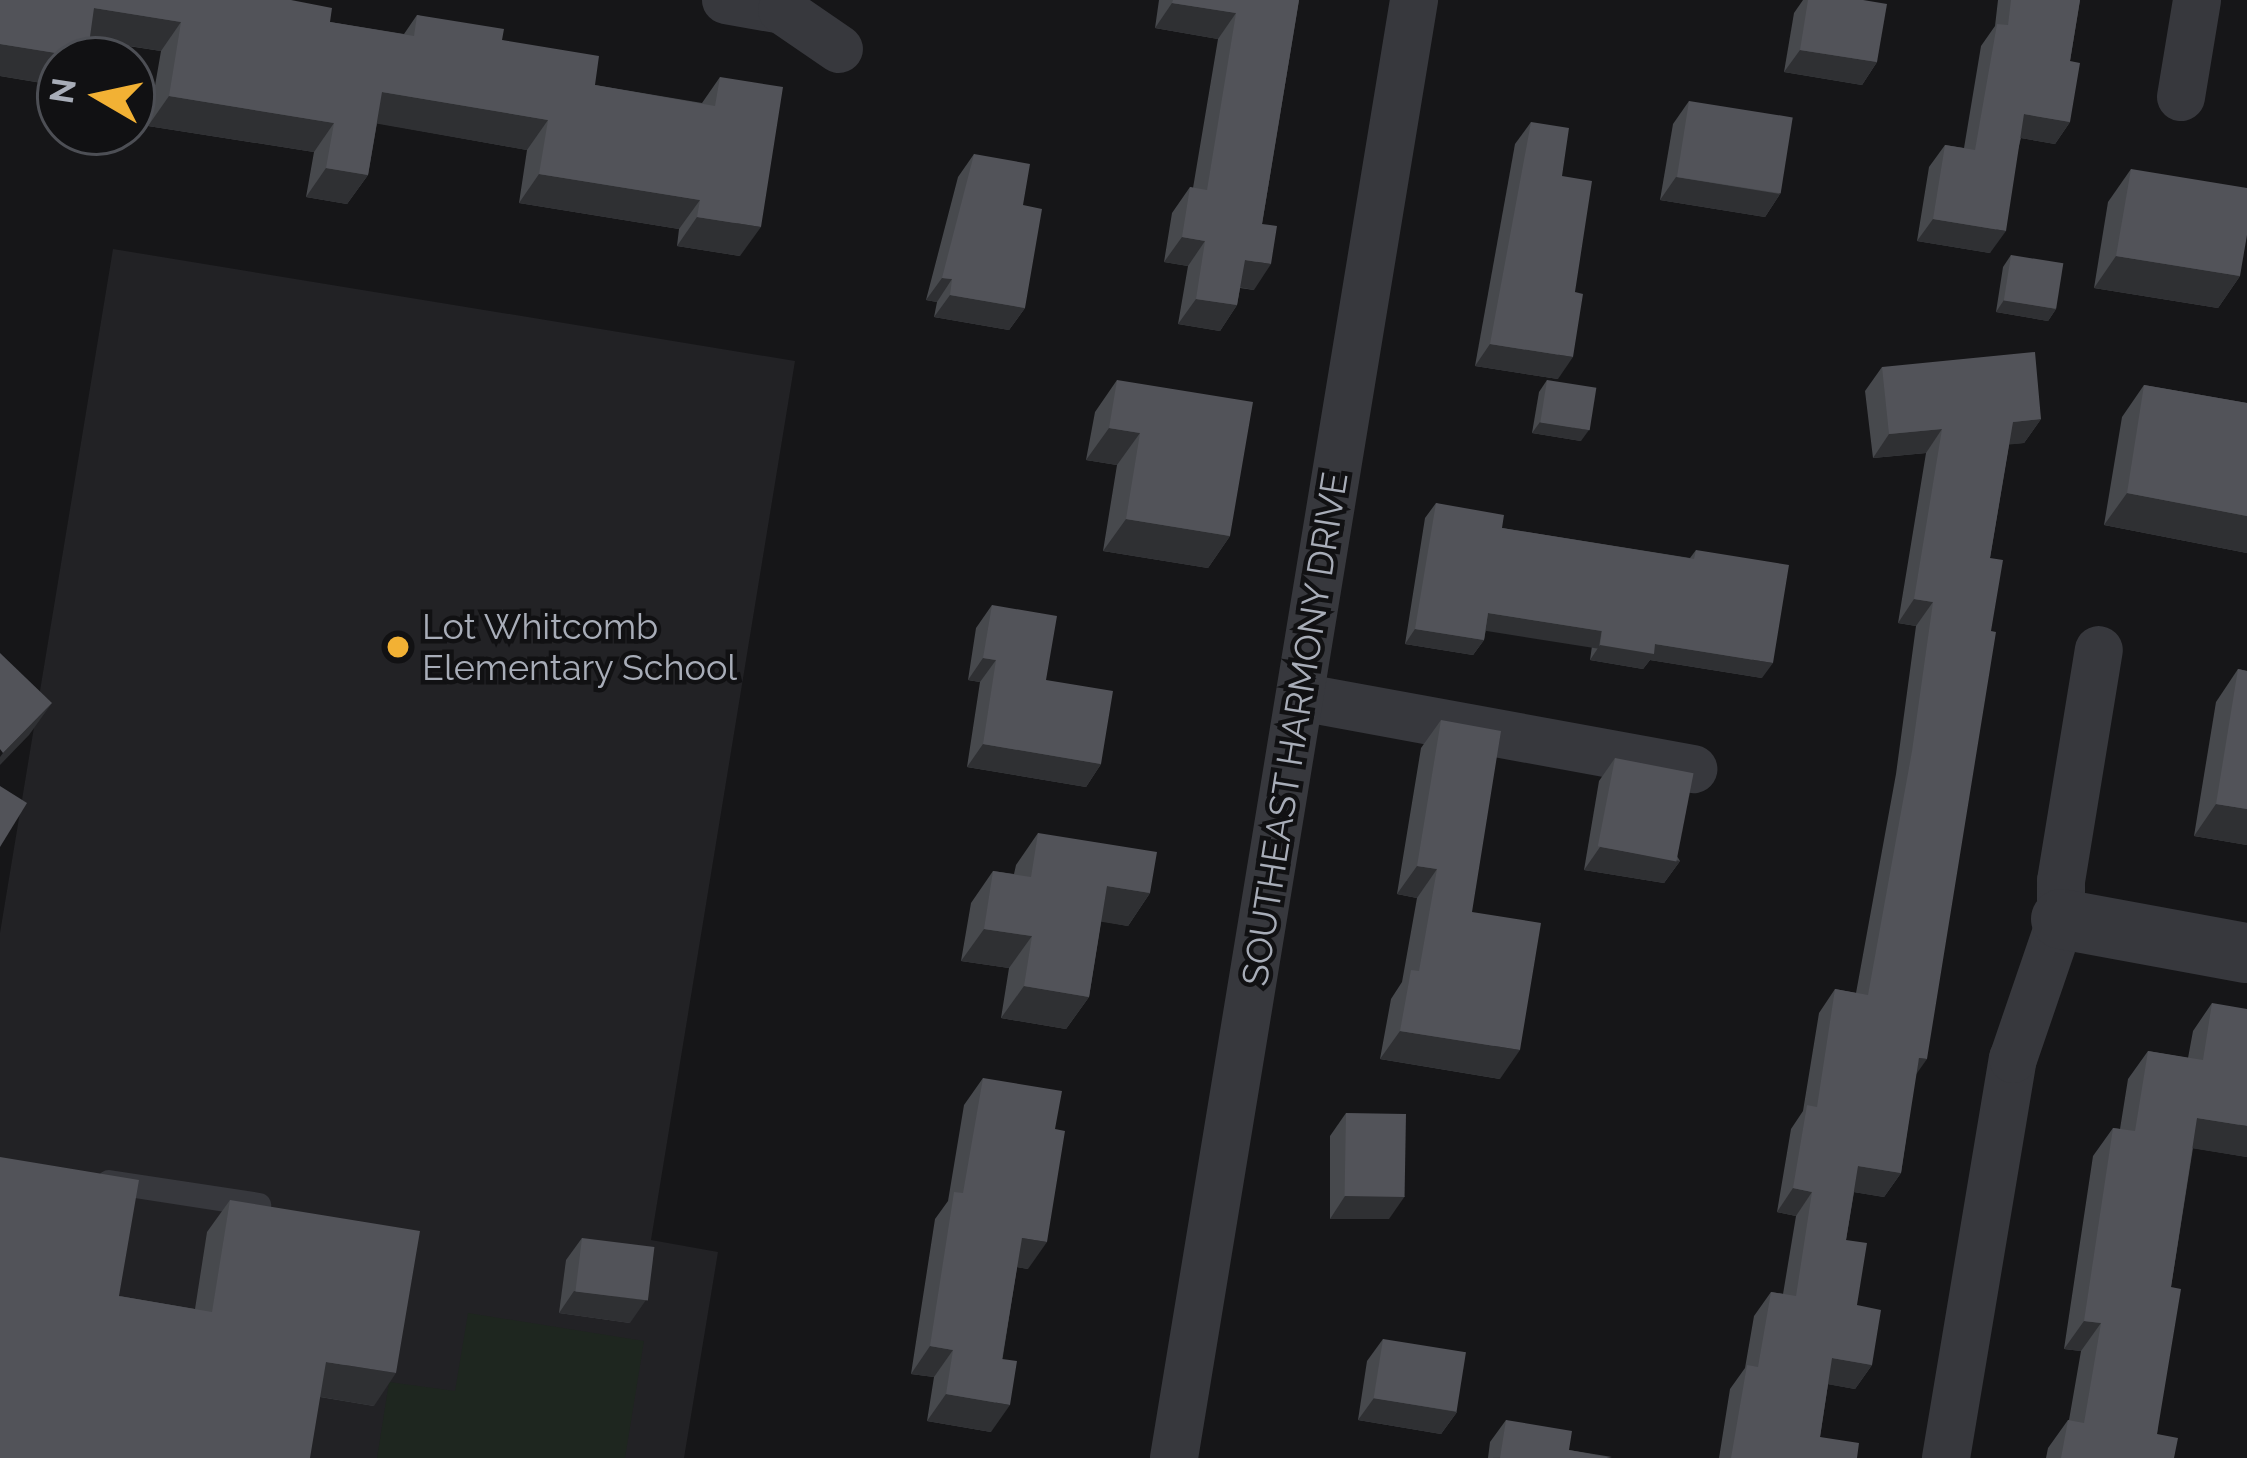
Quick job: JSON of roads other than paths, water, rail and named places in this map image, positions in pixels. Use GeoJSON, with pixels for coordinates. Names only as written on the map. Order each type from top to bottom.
{"type":"FeatureCollection","features":[{"type":"Feature","properties":{"kind":"street"},"geometry":{"type":"LineString","coordinates":[[726,0],[782,10],[839,49]]}},
{"type":"Feature","properties":{"kind":"street","name":"SOUTHEAST HARMONY DRIVE"},"geometry":{"type":"LineString","coordinates":[[1174,1458],[1414,0]]}},
{"type":"Feature","properties":{"kind":"street"},"geometry":{"type":"LineString","coordinates":[[2181,97],[2197,0]]}},
{"type":"Feature","properties":{"kind":"street"},"geometry":{"type":"LineString","coordinates":[[1946,1458],[2013,1059],[2061,919],[2061,881],[2099,650]]}},
{"type":"Feature","properties":{"kind":"street"},"geometry":{"type":"LineString","coordinates":[[1300,697],[1693,769]]}},
{"type":"Feature","properties":{"kind":"street"},"geometry":{"type":"LineString","coordinates":[[2061,919],[2247,953]]}},
{"type":"Feature","properties":{"kind":"lane"},"geometry":{"type":"LineString","coordinates":[[88,1179],[265,1206]]}},
{"type":"Feature","properties":{"kind":"place","name":"Lot Whitcomb Elementary School"},"geometry":{"type":"Point","coordinates":[398,647]}}]}
